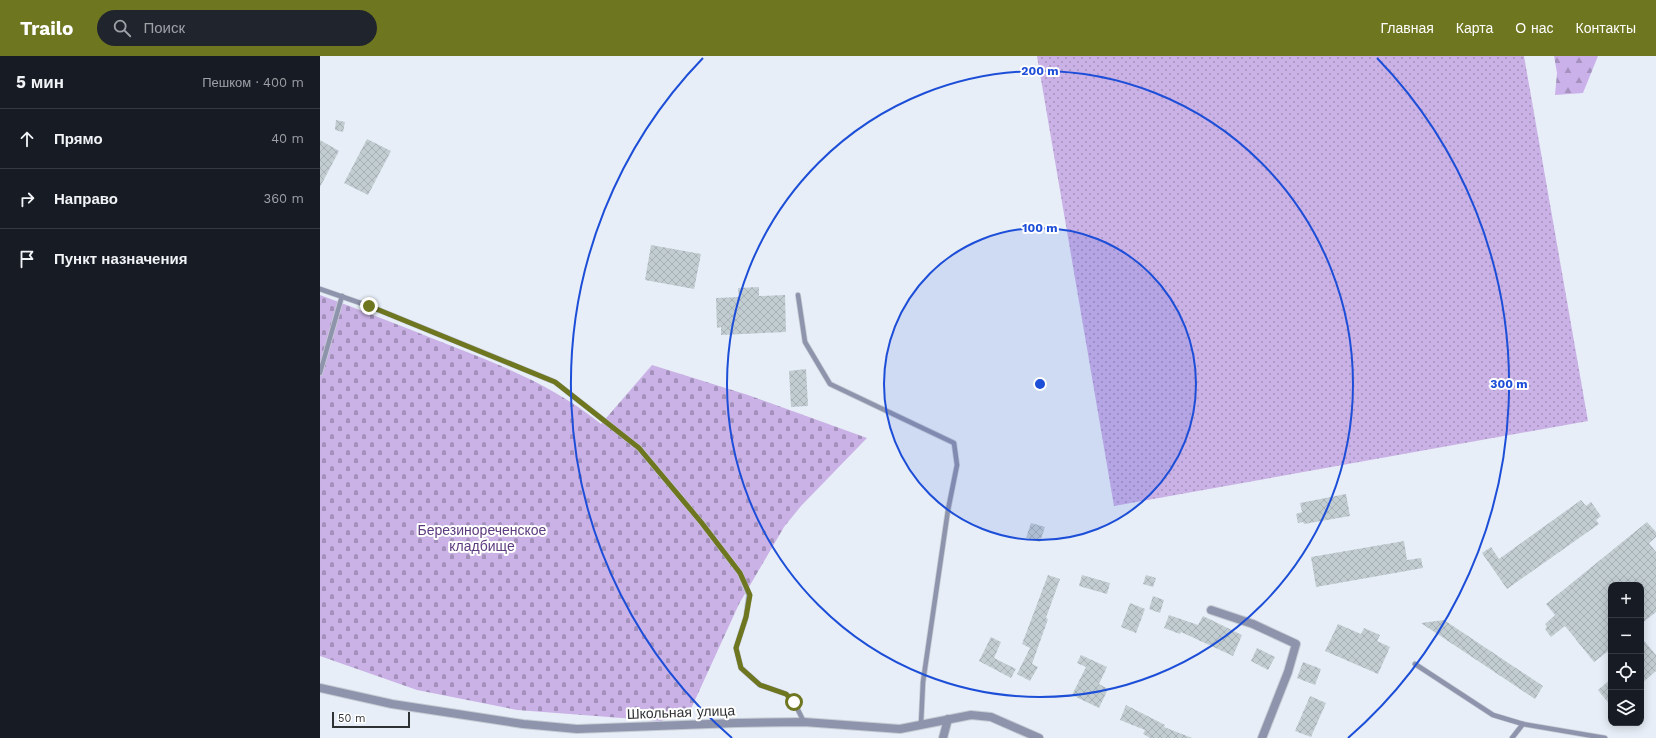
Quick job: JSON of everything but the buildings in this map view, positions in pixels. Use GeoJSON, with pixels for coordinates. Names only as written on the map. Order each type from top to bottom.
{"type":"FeatureCollection","features":[{"type":"Feature","properties":{"kind":"street"},"geometry":{"type":"LineString","coordinates":[[1211,610],[1253,624],[1296,644],[1288,672],[1262,738]]}},
{"type":"Feature","properties":{"kind":"street","name":"Школьная улица"},"geometry":{"type":"LineString","coordinates":[[320,688],[392,704],[523,724],[577,729],[804,722],[900,729],[971,715],[991,717],[1040,738]]}},
{"type":"Feature","properties":{"kind":"street"},"geometry":{"type":"LineString","coordinates":[[943,738],[948,719]]}},
{"type":"Feature","properties":{"kind":"lane"},"geometry":{"type":"LineString","coordinates":[[320,289],[369,306],[555,382],[639,448],[701,522],[740,573],[750,595],[746,617],[736,648],[741,668],[760,685],[786,694],[794,702],[804,722]]}},
{"type":"Feature","properties":{"kind":"lane"},"geometry":{"type":"LineString","coordinates":[[798,295],[805,342],[830,384],[954,443],[957,465],[948,510],[923,682],[921,724]]}},
{"type":"Feature","properties":{"kind":"lane"},"geometry":{"type":"LineString","coordinates":[[320,373],[342,296]]}},
{"type":"Feature","properties":{"kind":"lane"},"geometry":{"type":"LineString","coordinates":[[1415,664],[1493,715],[1523,724],[1605,738]]}},
{"type":"Feature","properties":{"kind":"lane"},"geometry":{"type":"LineString","coordinates":[[1512,738],[1523,724]]}},
{"type":"Feature","properties":{"kind":"green space"},"geometry":{"type":"Polygon","coordinates":[[[1037,56],[1524,56],[1588,421],[1114,506],[1037,56]]]}},
{"type":"Feature","properties":{"kind":"green space"},"geometry":{"type":"Polygon","coordinates":[[[1554,56],[1598,56],[1583,93],[1555,95],[1557,73],[1554,56]]]}},
{"type":"Feature","properties":{"kind":"green space","name":"Березинореченское кладбище"},"geometry":{"type":"Polygon","coordinates":[[[320,295],[395,323],[524,376],[564,398],[601,424],[652,365],[748,395],[867,438],[801,506],[784,527],[739,604],[690,711],[661,721],[517,710],[417,690],[320,656],[320,295]]]}},
{"type":"Feature","properties":{"kind":"route"},"geometry":{"type":"LineString","coordinates":[[369,306],[555,382],[639,448],[701,522],[740,573],[750,595],[746,617],[739,634],[736,648],[741,668],[760,685],[786,694],[794,702]]}}]}
